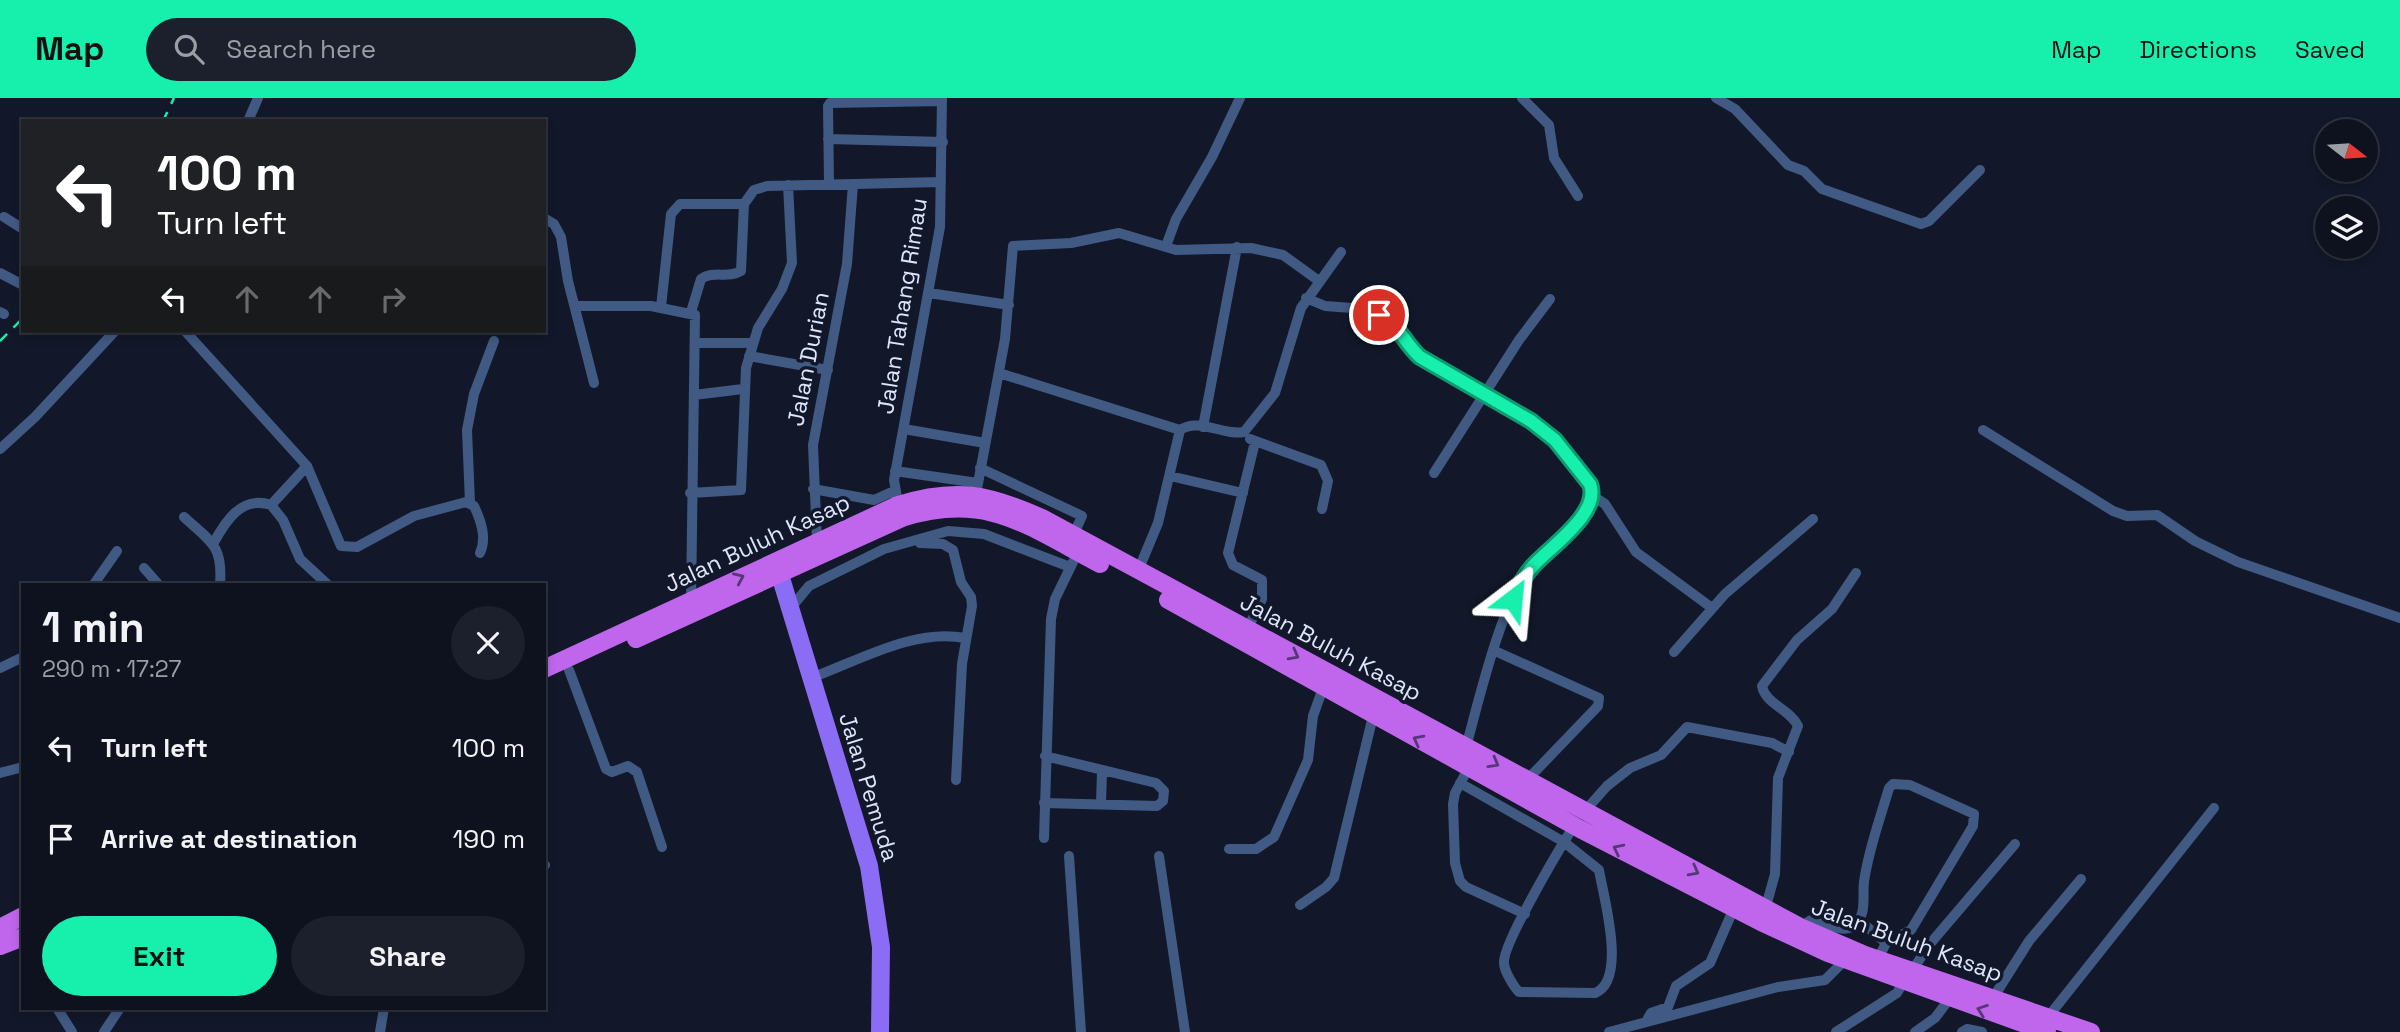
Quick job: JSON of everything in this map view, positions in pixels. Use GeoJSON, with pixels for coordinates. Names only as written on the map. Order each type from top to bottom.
{"type":"FeatureCollection","features":[{"type":"Feature","properties":{"kind":"highway","name":"Jalan Buluh Kasap"},"geometry":{"type":"LineString","coordinates":[[546,668],[691,600],[778,569],[817,542],[898,505],[977,488],[1009,503],[1073,552],[1138,571],[1466,747],[1526,781],[1556,807]]}},
{"type":"Feature","properties":{"kind":"highway","name":"Jalan Buluh Kasap"},"geometry":{"type":"LineString","coordinates":[[546,681],[778,569],[898,505],[969,506],[1019,522],[1373,716],[1464,775],[1556,807],[1734,908],[1845,960],[1993,998],[2047,1025]]}},
{"type":"Feature","properties":{"kind":"highway","name":"Jalan Buluh Kasap"},"geometry":{"type":"LineString","coordinates":[[1584,822],[1800,927],[1878,960],[1950,998],[2021,1028],[2047,1025],[2091,1032]]}},
{"type":"Feature","properties":{"kind":"highway"},"geometry":{"type":"LineString","coordinates":[[0,928],[21,917]]}},
{"type":"Feature","properties":{"kind":"main road","name":"Jalan Pemuda"},"geometry":{"type":"LineString","coordinates":[[778,569],[859,829],[872,885],[881,947],[880,1032]]}},
{"type":"Feature","properties":{"kind":"street"},"geometry":{"type":"LineString","coordinates":[[249,119],[258,98]]}},
{"type":"Feature","properties":{"kind":"street"},"geometry":{"type":"LineString","coordinates":[[1166,246],[1176,219],[1212,157],[1240,98]]}},
{"type":"Feature","properties":{"kind":"street"},"geometry":{"type":"LineString","coordinates":[[1522,98],[1549,125],[1554,158],[1578,196]]}},
{"type":"Feature","properties":{"kind":"street"},"geometry":{"type":"LineString","coordinates":[[1716,98],[1735,109],[1788,165],[1804,171],[1822,189],[1921,223],[1929,220],[1980,170]]}},
{"type":"Feature","properties":{"kind":"street"},"geometry":{"type":"LineString","coordinates":[[829,184],[828,106],[835,101],[942,100]]}},
{"type":"Feature","properties":{"kind":"street","name":"Jalan Tahang Rimau"},"geometry":{"type":"LineString","coordinates":[[898,505],[895,471],[940,227],[942,100]]}},
{"type":"Feature","properties":{"kind":"street"},"geometry":{"type":"LineString","coordinates":[[828,139],[943,142]]}},
{"type":"Feature","properties":{"kind":"street"},"geometry":{"type":"LineString","coordinates":[[691,600],[690,493],[696,322],[691,312],[701,279],[705,276],[734,275],[741,271],[744,204],[754,190],[767,186],[942,182]]}},
{"type":"Feature","properties":{"kind":"street","name":"Jalan Durian"},"geometry":{"type":"LineString","coordinates":[[817,542],[813,445],[849,244],[853,184]]}},
{"type":"Feature","properties":{"kind":"street"},"geometry":{"type":"LineString","coordinates":[[690,493],[741,490],[743,389],[749,356],[752,343],[782,289],[792,263],[789,185]]}},
{"type":"Feature","properties":{"kind":"street"},"geometry":{"type":"LineString","coordinates":[[660,307],[668,228],[674,207],[680,204],[744,204]]}},
{"type":"Feature","properties":{"kind":"street"},"geometry":{"type":"LineString","coordinates":[[4,216],[21,228]]}},
{"type":"Feature","properties":{"kind":"street"},"geometry":{"type":"LineString","coordinates":[[546,219],[554,224],[561,237],[568,281],[577,306],[594,383]]}},
{"type":"Feature","properties":{"kind":"street"},"geometry":{"type":"LineString","coordinates":[[895,471],[977,488],[999,373],[1009,305],[1010,251],[1015,244],[1059,245],[1119,233],[1189,250],[1237,247],[1283,255],[1319,281]]}},
{"type":"Feature","properties":{"kind":"street"},"geometry":{"type":"LineString","coordinates":[[1203,427],[1237,247]]}},
{"type":"Feature","properties":{"kind":"street"},"geometry":{"type":"LineString","coordinates":[[1244,432],[1275,393],[1295,321],[1306,298],[1341,252]]}},
{"type":"Feature","properties":{"kind":"street"},"geometry":{"type":"LineString","coordinates":[[0,272],[21,284]]}},
{"type":"Feature","properties":{"kind":"street"},"geometry":{"type":"LineString","coordinates":[[929,293],[1009,305]]}},
{"type":"Feature","properties":{"kind":"street"},"geometry":{"type":"LineString","coordinates":[[1306,298],[1386,318],[1420,357],[1531,421],[1555,440],[1588,480],[1593,496],[1605,504],[1636,552],[1712,608]]}},
{"type":"Feature","properties":{"kind":"street"},"geometry":{"type":"LineString","coordinates":[[1434,472],[1531,323],[1550,299]]}},
{"type":"Feature","properties":{"kind":"street"},"geometry":{"type":"LineString","coordinates":[[577,306],[660,307],[691,312]]}},
{"type":"Feature","properties":{"kind":"street"},"geometry":{"type":"LineString","coordinates":[[0,449],[35,417],[113,333]]}},
{"type":"Feature","properties":{"kind":"street"},"geometry":{"type":"LineString","coordinates":[[187,333],[307,466],[337,540],[345,548],[357,547],[414,516],[457,503],[470,503]]}},
{"type":"Feature","properties":{"kind":"street"},"geometry":{"type":"LineString","coordinates":[[480,553],[484,537],[476,511],[470,503],[467,430],[474,394],[494,341]]}},
{"type":"Feature","properties":{"kind":"street"},"geometry":{"type":"LineString","coordinates":[[696,343],[752,343]]}},
{"type":"Feature","properties":{"kind":"street"},"geometry":{"type":"LineString","coordinates":[[749,356],[828,370]]}},
{"type":"Feature","properties":{"kind":"street"},"geometry":{"type":"LineString","coordinates":[[999,373],[1180,430],[1187,426],[1231,433],[1244,432],[1255,442],[1321,465],[1328,481],[1322,509]]}},
{"type":"Feature","properties":{"kind":"street"},"geometry":{"type":"LineString","coordinates":[[694,395],[743,389]]}},
{"type":"Feature","properties":{"kind":"street"},"geometry":{"type":"LineString","coordinates":[[904,429],[985,443]]}},
{"type":"Feature","properties":{"kind":"street"},"geometry":{"type":"LineString","coordinates":[[1138,571],[1158,523],[1180,430]]}},
{"type":"Feature","properties":{"kind":"street"},"geometry":{"type":"LineString","coordinates":[[1983,430],[2113,511],[2127,516],[2157,515],[2195,541],[2238,562],[2400,618]]}},
{"type":"Feature","properties":{"kind":"street"},"geometry":{"type":"LineString","coordinates":[[1247,630],[1262,599],[1264,587],[1259,576],[1229,560],[1255,442]]}},
{"type":"Feature","properties":{"kind":"street"},"geometry":{"type":"LineString","coordinates":[[271,505],[307,466]]}},
{"type":"Feature","properties":{"kind":"street"},"geometry":{"type":"LineString","coordinates":[[980,468],[1082,516],[1073,552],[1053,608],[1045,756],[1044,838]]}},
{"type":"Feature","properties":{"kind":"street"},"geometry":{"type":"LineString","coordinates":[[1170,476],[1243,493]]}},
{"type":"Feature","properties":{"kind":"street"},"geometry":{"type":"LineString","coordinates":[[813,489],[898,505]]}},
{"type":"Feature","properties":{"kind":"street"},"geometry":{"type":"LineString","coordinates":[[1466,747],[1495,651],[1513,599],[1525,575],[1584,514],[1593,496]]}},
{"type":"Feature","properties":{"kind":"street"},"geometry":{"type":"LineString","coordinates":[[213,544],[231,514],[238,509],[252,504],[271,505],[283,520],[300,559],[326,583]]}},
{"type":"Feature","properties":{"kind":"street"},"geometry":{"type":"LineString","coordinates":[[184,517],[213,544],[222,558],[220,583]]}},
{"type":"Feature","properties":{"kind":"street"},"geometry":{"type":"LineString","coordinates":[[1675,653],[1725,594],[1813,519]]}},
{"type":"Feature","properties":{"kind":"street"},"geometry":{"type":"LineString","coordinates":[[790,609],[809,586],[884,549],[948,531],[965,530],[1073,552]]}},
{"type":"Feature","properties":{"kind":"street"},"geometry":{"type":"LineString","coordinates":[[908,543],[943,544],[953,550],[961,582],[971,597],[970,621],[965,638],[956,780]]}},
{"type":"Feature","properties":{"kind":"street"},"geometry":{"type":"LineString","coordinates":[[95,583],[117,551]]}},
{"type":"Feature","properties":{"kind":"street"},"geometry":{"type":"LineString","coordinates":[[144,568],[157,583]]}},
{"type":"Feature","properties":{"kind":"street"},"geometry":{"type":"LineString","coordinates":[[1765,910],[1775,874],[1778,778],[1798,732],[1796,722],[1766,697],[1763,691],[1764,681],[1797,640],[1832,610],[1856,573]]}},
{"type":"Feature","properties":{"kind":"street"},"geometry":{"type":"LineString","coordinates":[[811,678],[924,638],[944,635],[965,638]]}},
{"type":"Feature","properties":{"kind":"street"},"geometry":{"type":"LineString","coordinates":[[1495,651],[1599,698],[1598,706],[1526,781]]}},
{"type":"Feature","properties":{"kind":"street"},"geometry":{"type":"LineString","coordinates":[[0,668],[21,658]]}},
{"type":"Feature","properties":{"kind":"street"},"geometry":{"type":"LineString","coordinates":[[569,670],[606,769],[612,772],[628,766],[637,772],[662,848]]}},
{"type":"Feature","properties":{"kind":"street"},"geometry":{"type":"LineString","coordinates":[[1229,849],[1256,849],[1274,837],[1308,760],[1313,716],[1323,688]]}},
{"type":"Feature","properties":{"kind":"street"},"geometry":{"type":"LineString","coordinates":[[1300,905],[1334,878],[1373,716]]}},
{"type":"Feature","properties":{"kind":"street"},"geometry":{"type":"LineString","coordinates":[[1525,914],[1466,887],[1460,881],[1455,863],[1453,804],[1464,775],[1564,842],[1599,870],[1612,949],[1610,973],[1600,992],[1517,990],[1504,962],[1525,914],[1564,842],[1584,822],[1607,786],[1630,768],[1661,754],[1686,727],[1772,743],[1789,752]]}},
{"type":"Feature","properties":{"kind":"street"},"geometry":{"type":"LineString","coordinates":[[1044,803],[1157,806],[1163,801],[1164,791],[1156,783],[1045,756]]}},
{"type":"Feature","properties":{"kind":"street"},"geometry":{"type":"LineString","coordinates":[[0,773],[21,768]]}},
{"type":"Feature","properties":{"kind":"street"},"geometry":{"type":"LineString","coordinates":[[1101,804],[1102,771]]}},
{"type":"Feature","properties":{"kind":"street"},"geometry":{"type":"LineString","coordinates":[[1800,927],[1811,920],[1845,929],[1852,927],[1859,920],[1866,901],[1865,876],[1889,788],[1904,783],[1974,814],[1973,827],[1911,930],[1886,943],[1878,960]]}},
{"type":"Feature","properties":{"kind":"street"},"geometry":{"type":"LineString","coordinates":[[2047,1025],[2214,808]]}},
{"type":"Feature","properties":{"kind":"street"},"geometry":{"type":"LineString","coordinates":[[1836,1032],[1897,993],[1929,945],[2015,844]]}},
{"type":"Feature","properties":{"kind":"street"},"geometry":{"type":"LineString","coordinates":[[1069,856],[1082,1032]]}},
{"type":"Feature","properties":{"kind":"street"},"geometry":{"type":"LineString","coordinates":[[1159,856],[1185,1032]]}},
{"type":"Feature","properties":{"kind":"street"},"geometry":{"type":"LineString","coordinates":[[1993,998],[2029,941],[2081,879]]}},
{"type":"Feature","properties":{"kind":"street"},"geometry":{"type":"LineString","coordinates":[[1648,1021],[1651,1013],[1671,1003],[1676,986],[1710,963],[1734,908]]}},
{"type":"Feature","properties":{"kind":"street"},"geometry":{"type":"LineString","coordinates":[[1859,920],[1886,943]]}},
{"type":"Feature","properties":{"kind":"street"},"geometry":{"type":"LineString","coordinates":[[1609,1032],[1778,987],[1825,980],[1845,960]]}},
{"type":"Feature","properties":{"kind":"street"},"geometry":{"type":"LineString","coordinates":[[1915,1032],[1935,1018],[1950,998]]}},
{"type":"Feature","properties":{"kind":"street"},"geometry":{"type":"LineString","coordinates":[[58,1010],[72,1032]]}},
{"type":"Feature","properties":{"kind":"street"},"geometry":{"type":"LineString","coordinates":[[104,1032],[119,1010]]}},
{"type":"Feature","properties":{"kind":"street"},"geometry":{"type":"LineString","coordinates":[[380,1032],[384,1010]]}},
{"type":"Feature","properties":{"kind":"street"},"geometry":{"type":"LineString","coordinates":[[1962,1032],[1967,1029],[1982,1032]]}},
{"type":"Feature","properties":{"kind":"railway"},"geometry":{"type":"LineString","coordinates":[[164,119],[174,98]]}},
{"type":"Feature","properties":{"kind":"railway"},"geometry":{"type":"LineString","coordinates":[[0,341],[21,320]]}},
{"type":"Feature","properties":{"kind":"route"},"geometry":{"type":"LineString","coordinates":[[1379,315],[1395,325],[1409,348],[1420,357],[1455,380],[1531,421],[1555,440],[1590,484],[1593,496],[1588,509],[1531,567],[1513,599]]}}]}
